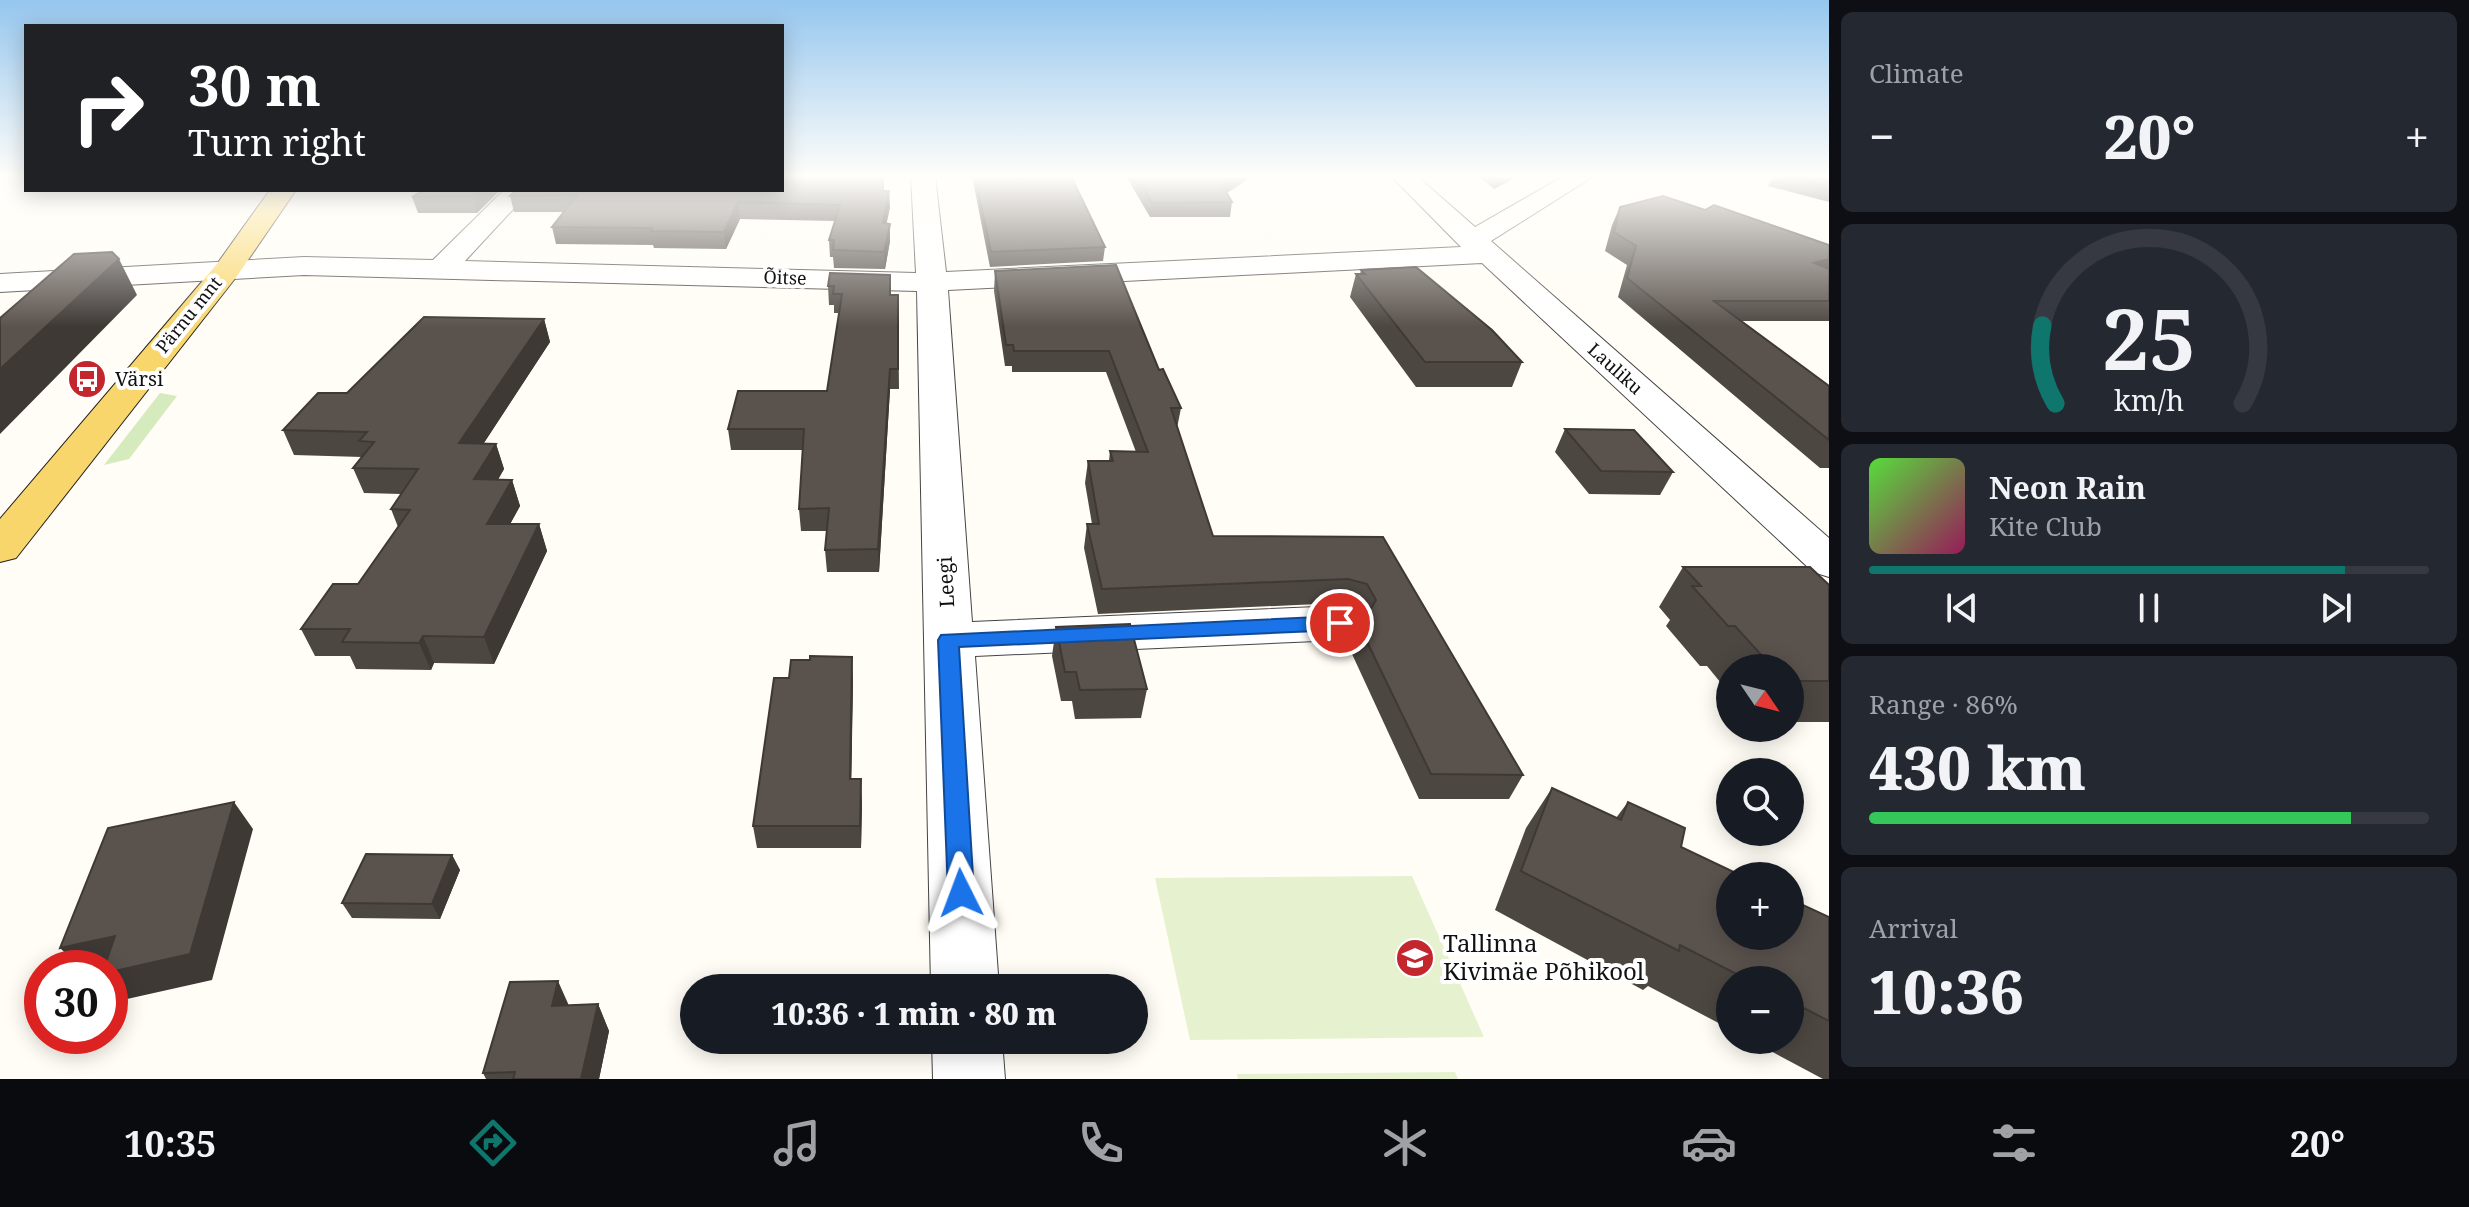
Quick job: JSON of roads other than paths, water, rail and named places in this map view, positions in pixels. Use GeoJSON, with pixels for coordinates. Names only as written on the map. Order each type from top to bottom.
{"type":"FeatureCollection","features":[{"type":"Feature","properties":{"kind":"main road","name":"Pärnu mnt"},"geometry":{"type":"LineString","coordinates":[[0,548],[227,270],[258,226]]}},
{"type":"Feature","properties":{"kind":"street"},"geometry":{"type":"LineString","coordinates":[[443,267],[483,226]]}},
{"type":"Feature","properties":{"kind":"street","name":"Leegi"},"geometry":{"type":"LineString","coordinates":[[927,226],[964,974]]}},
{"type":"Feature","properties":{"kind":"street","name":"Lauliku"},"geometry":{"type":"LineString","coordinates":[[1456,226],[1829,562]]}},
{"type":"Feature","properties":{"kind":"street","name":"Õitse"},"geometry":{"type":"LineString","coordinates":[[227,270],[304,266],[443,267],[932,282],[1479,248],[1510,226]]}},
{"type":"Feature","properties":{"kind":"street"},"geometry":{"type":"LineString","coordinates":[[0,283],[227,270]]}},
{"type":"Feature","properties":{"kind":"street"},"geometry":{"type":"LineString","coordinates":[[949,640],[1340,623]]}},
{"type":"Feature","properties":{"kind":"street"},"geometry":{"type":"LineString","coordinates":[[968,1054],[969,1079]]}},
{"type":"Feature","properties":{"kind":"place","name":"Värsi"},"geometry":{"type":"Point","coordinates":[87,379]}},
{"type":"Feature","properties":{"kind":"place","name":"Tallinna Kivimäe Põhikool"},"geometry":{"type":"Point","coordinates":[1415,958]}}]}
